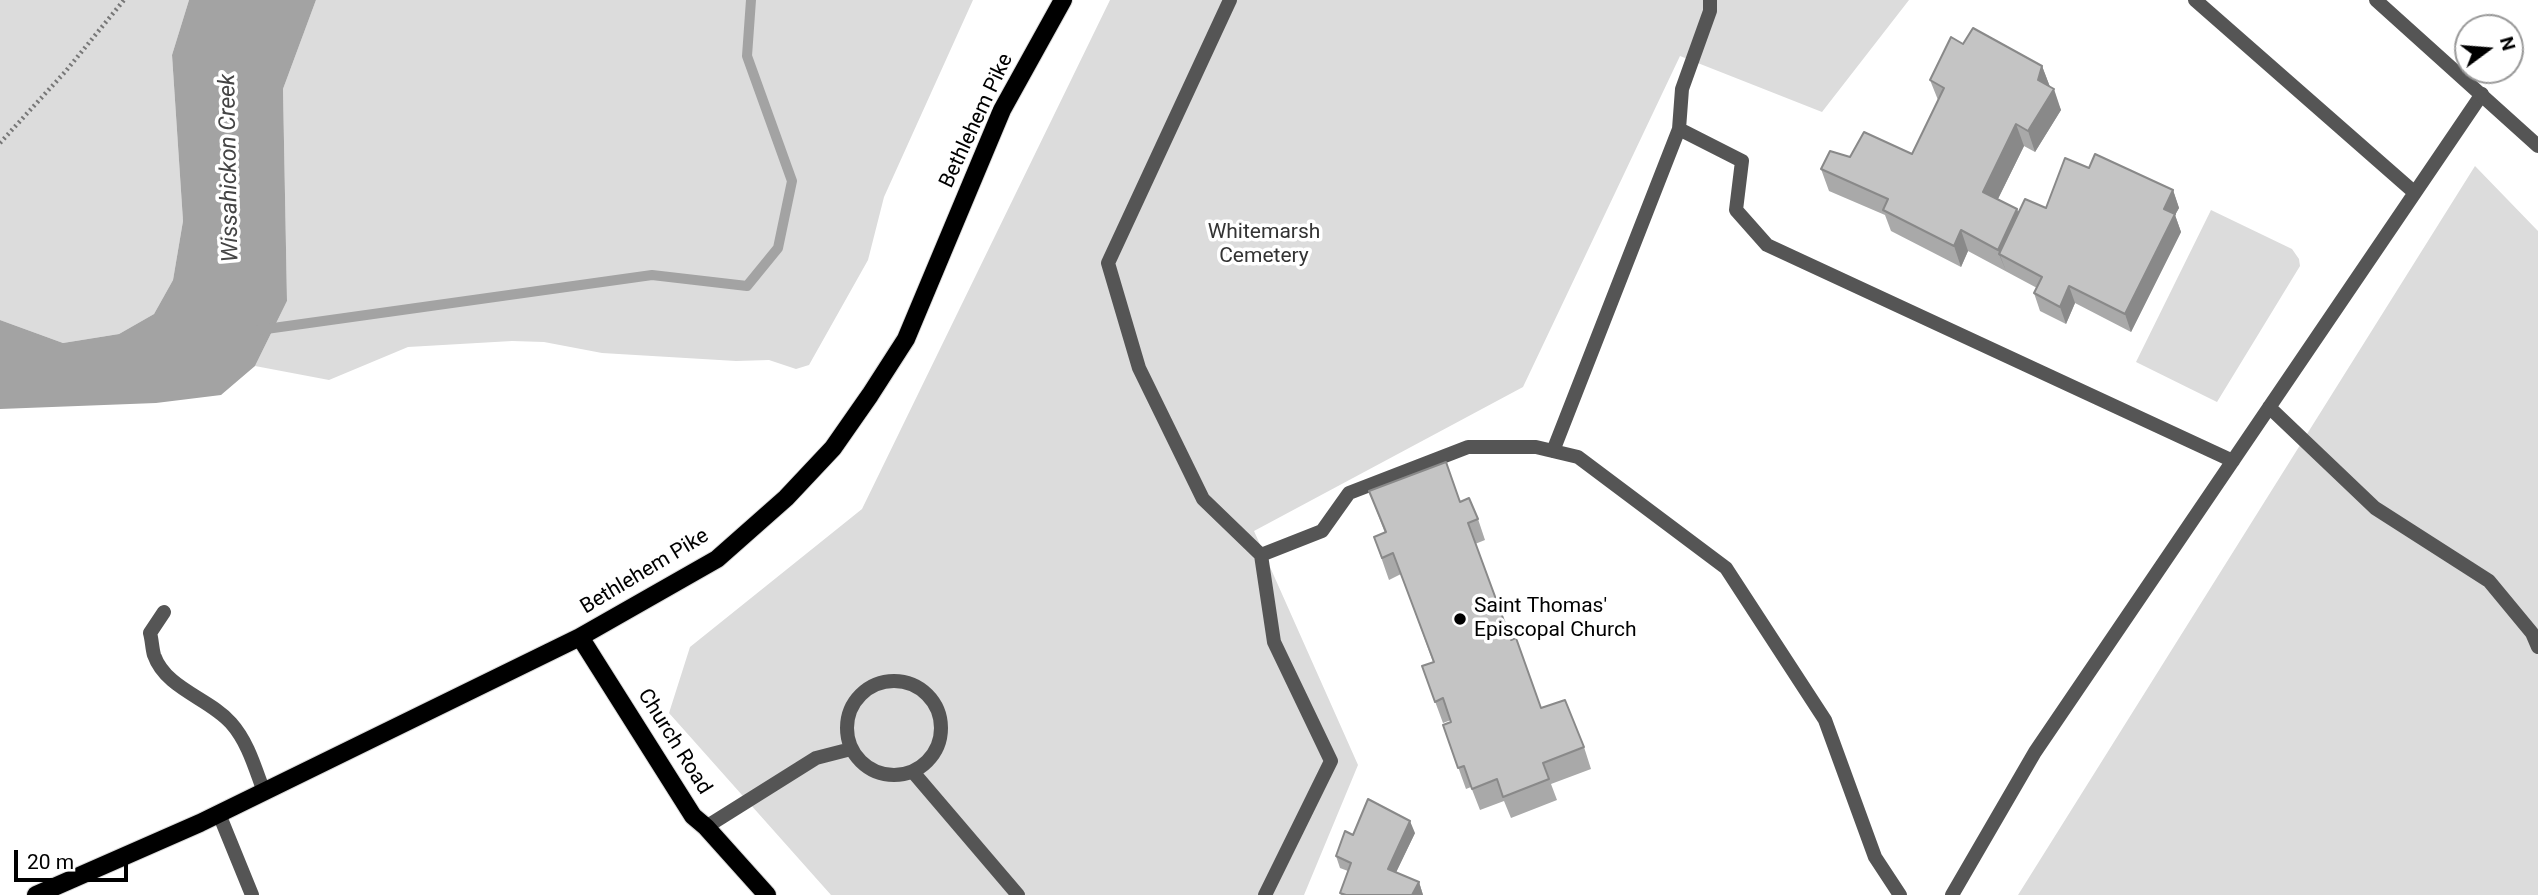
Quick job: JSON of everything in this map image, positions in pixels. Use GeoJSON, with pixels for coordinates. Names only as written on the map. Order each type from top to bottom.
{"type":"FeatureCollection","features":[{"type":"Feature","properties":{"kind":"main road","name":"Bethlehem Pike"},"geometry":{"type":"LineString","coordinates":[[36,895],[219,814],[580,637],[717,559],[786,498],[833,448],[906,339],[1002,110],[1063,0]]}},
{"type":"Feature","properties":{"kind":"main road","name":"Church Road"},"geometry":{"type":"LineString","coordinates":[[580,637],[693,816],[767,895]]}},
{"type":"Feature","properties":{"kind":"street"},"geometry":{"type":"LineString","coordinates":[[1230,0],[1108,263],[1139,368],[1203,499],[1261,555],[1275,642],[1331,761],[1265,895]]}},
{"type":"Feature","properties":{"kind":"street"},"geometry":{"type":"LineString","coordinates":[[1553,451],[1679,129],[1682,89],[1710,12],[1710,0]]}},
{"type":"Feature","properties":{"kind":"street"},"geometry":{"type":"LineString","coordinates":[[2195,0],[2415,193]]}},
{"type":"Feature","properties":{"kind":"street"},"geometry":{"type":"LineString","coordinates":[[2376,0],[2538,146]]}},
{"type":"Feature","properties":{"kind":"street"},"geometry":{"type":"LineString","coordinates":[[1952,895],[2035,752],[2482,94]]}},
{"type":"Feature","properties":{"kind":"street"},"geometry":{"type":"LineString","coordinates":[[1679,129],[1742,161],[1736,210],[1767,245],[2233,461]]}},
{"type":"Feature","properties":{"kind":"street"},"geometry":{"type":"LineString","coordinates":[[2269,407],[2375,508],[2489,581],[2532,633],[2538,647]]}},
{"type":"Feature","properties":{"kind":"street"},"geometry":{"type":"LineString","coordinates":[[1261,555],[1322,531],[1349,493],[1468,447],[1536,447],[1578,457],[1726,568],[1825,720],[1875,857],[1900,895]]}},
{"type":"Feature","properties":{"kind":"street"},"geometry":{"type":"LineString","coordinates":[[164,612],[150,633],[154,656],[165,672],[189,694],[231,723],[248,749],[264,792]]}},
{"type":"Feature","properties":{"kind":"street"},"geometry":{"type":"LineString","coordinates":[[895,680],[911,683],[925,691],[935,704],[941,719],[941,735],[936,750],[926,763],[913,772],[884,775],[860,761],[851,748],[846,733],[848,717],[854,702],[865,690],[879,683],[895,680]]}},
{"type":"Feature","properties":{"kind":"street"},"geometry":{"type":"LineString","coordinates":[[706,827],[816,758],[851,748]]}},
{"type":"Feature","properties":{"kind":"street"},"geometry":{"type":"LineString","coordinates":[[913,772],[1018,895]]}},
{"type":"Feature","properties":{"kind":"street"},"geometry":{"type":"LineString","coordinates":[[219,814],[252,895]]}},
{"type":"Feature","properties":{"kind":"path"},"geometry":{"type":"LineString","coordinates":[[0,143],[65,72],[124,0]]}},
{"type":"Feature","properties":{"kind":"green space"},"geometry":{"type":"Polygon","coordinates":[[[0,0],[189,0],[172,55],[183,221],[173,280],[154,314],[119,334],[63,343],[0,320],[0,0]]]}},
{"type":"Feature","properties":{"kind":"green space"},"geometry":{"type":"Polygon","coordinates":[[[316,0],[973,0],[884,197],[868,260],[809,365],[796,369],[769,360],[736,361],[602,353],[544,342],[512,341],[408,347],[329,380],[255,366],[287,301],[283,89],[316,0]]]}},
{"type":"Feature","properties":{"kind":"green space","name":"Whitemarsh Cemetery"},"geometry":{"type":"Polygon","coordinates":[[[1110,0],[1909,0],[1822,112],[1680,56],[1523,387],[1254,531],[1358,765],[1304,895],[831,895],[669,713],[690,647],[862,509],[1110,0]]]}},
{"type":"Feature","properties":{"kind":"green space"},"geometry":{"type":"Polygon","coordinates":[[[2475,166],[2538,231],[2538,895],[2018,895],[2475,166]]]}},
{"type":"Feature","properties":{"kind":"green space"},"geometry":{"type":"Polygon","coordinates":[[[2211,210],[2292,249],[2300,266],[2217,402],[2136,362],[2211,210]]]}},
{"type":"Feature","properties":{"kind":"water","name":"Wissahickon Creek"},"geometry":{"type":"Polygon","coordinates":[[[189,0],[316,0],[283,89],[287,301],[255,366],[221,395],[156,403],[0,409],[0,320],[63,343],[119,334],[154,314],[173,280],[183,221],[172,55],[189,0]]]}},
{"type":"Feature","properties":{"kind":"building"},"geometry":{"type":"Polygon","coordinates":[[[1973,28],[2042,66],[2038,80],[2054,89],[2028,131],[2016,124],[1983,192],[2017,209],[1998,250],[1961,230],[1954,246],[1883,210],[1888,199],[1821,169],[1830,151],[1850,157],[1864,132],[1912,154],[1944,88],[1930,80],[1951,37],[1963,44],[1973,28]]]}},
{"type":"Feature","properties":{"kind":"building"},"geometry":{"type":"Polygon","coordinates":[[[2095,154],[2173,190],[2164,209],[2175,214],[2125,314],[2069,286],[2060,307],[2034,293],[2042,277],[1999,254],[2025,199],[2046,208],[2065,158],[2089,168],[2095,154]]]}},
{"type":"Feature","properties":{"kind":"building","name":"Saint Thomas' Episcopal Church"},"geometry":{"type":"Polygon","coordinates":[[[1446,462],[1460,502],[1469,498],[1478,519],[1468,523],[1511,640],[1516,638],[1541,708],[1565,700],[1584,747],[1543,763],[1549,779],[1503,797],[1497,779],[1472,789],[1464,766],[1458,768],[1443,725],[1451,722],[1443,698],[1435,702],[1422,666],[1434,662],[1393,553],[1382,558],[1374,537],[1386,532],[1369,491],[1446,462]]]}},
{"type":"Feature","properties":{"kind":"building"},"geometry":{"type":"Polygon","coordinates":[[[1368,799],[1410,821],[1388,869],[1419,882],[1412,895],[1340,893],[1351,863],[1336,856],[1345,831],[1353,835],[1368,799]]]}},
{"type":"Feature","properties":{"kind":"waterway"},"geometry":{"type":"LineString","coordinates":[[259,330],[652,275],[747,286],[778,248],[792,181],[747,56],[751,0]]}},
{"type":"Feature","properties":{"kind":"place","name":"Saint Thomas' Episcopal Church"},"geometry":{"type":"Point","coordinates":[1460,619]}}]}
